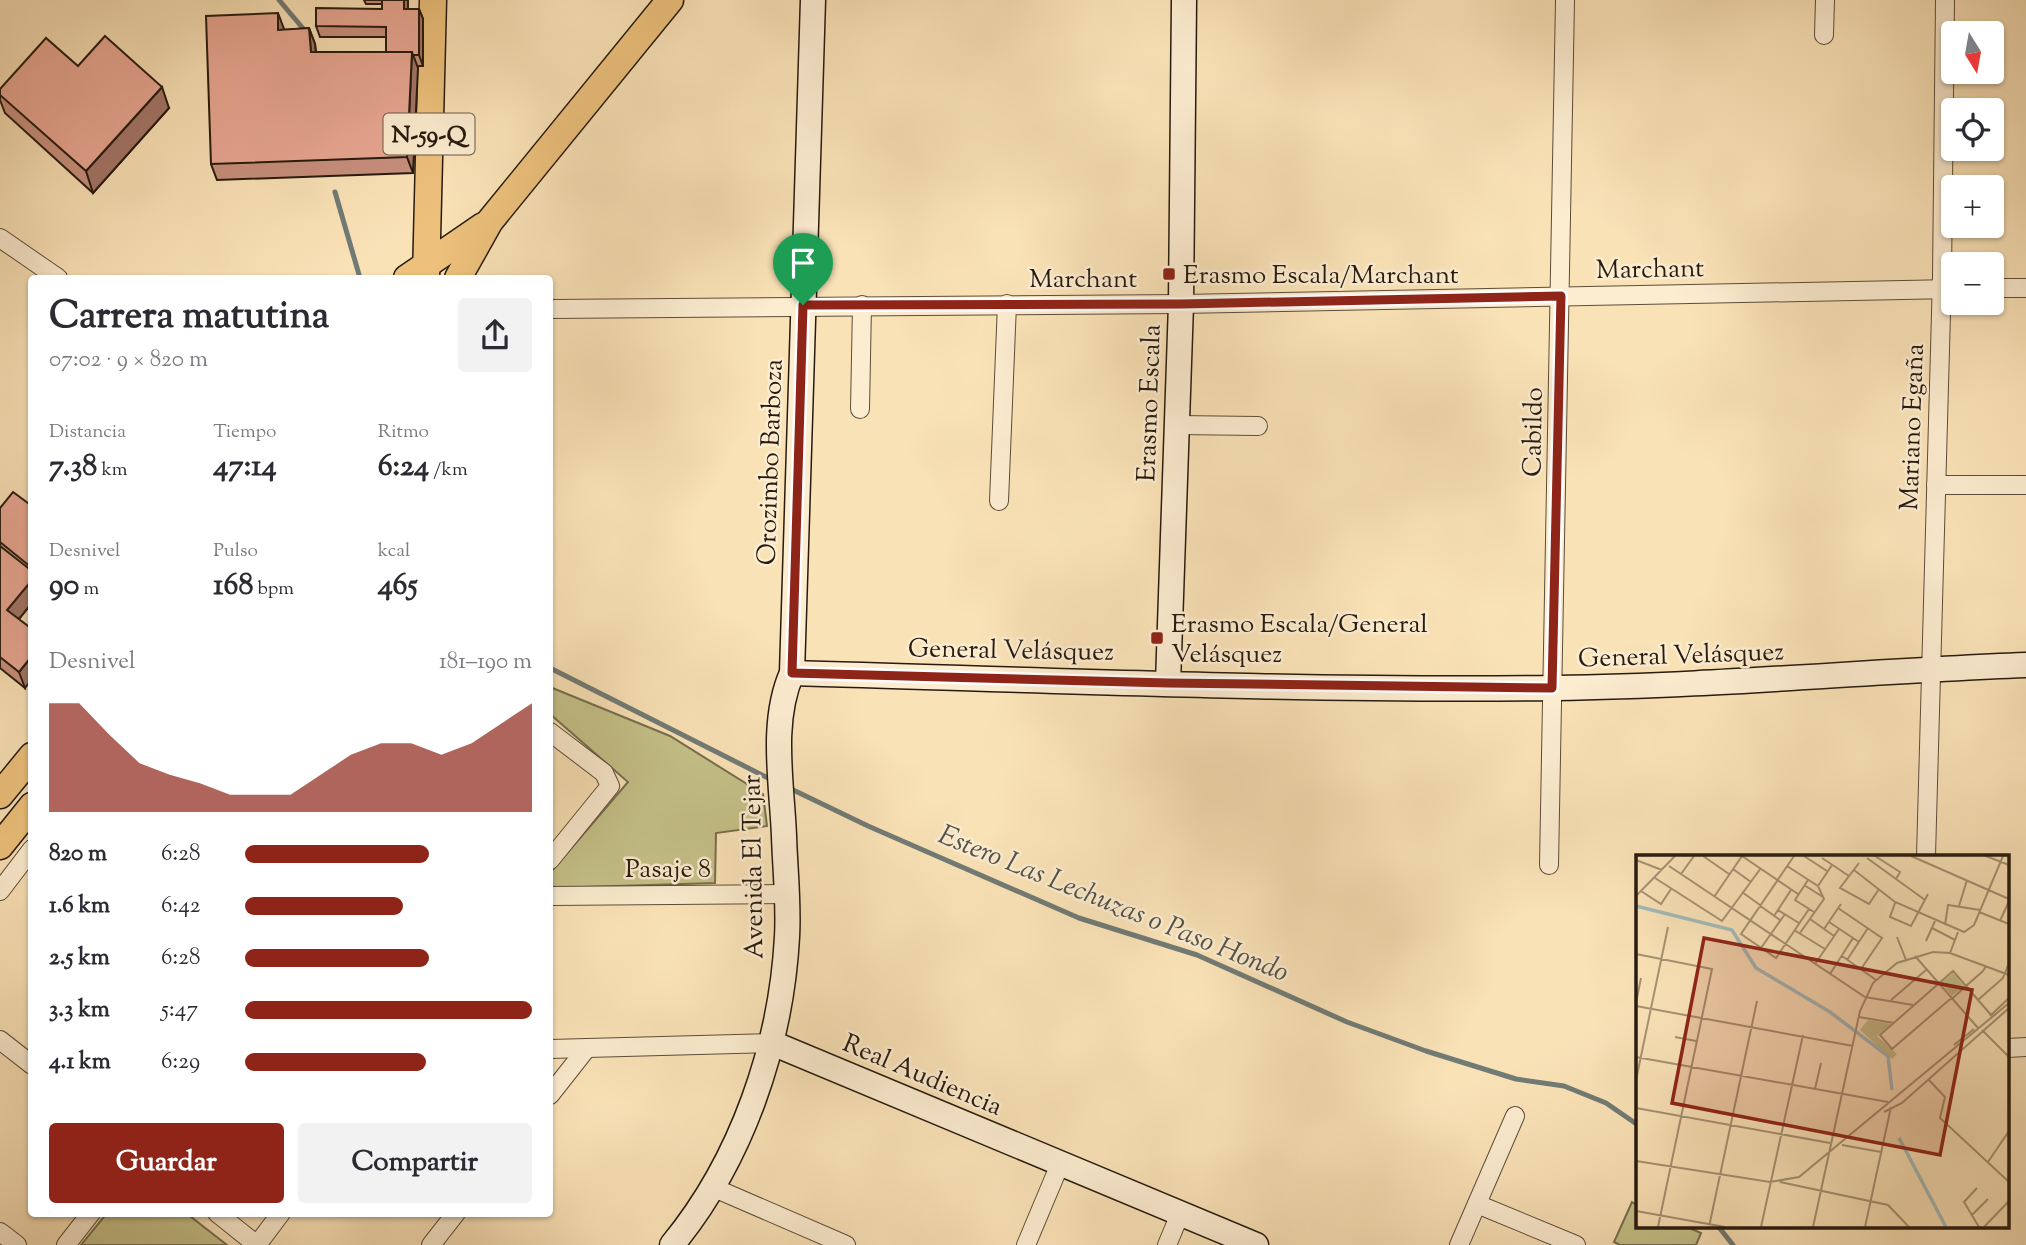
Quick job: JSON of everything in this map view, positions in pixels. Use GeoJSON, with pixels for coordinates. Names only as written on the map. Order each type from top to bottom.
{"type":"FeatureCollection","features":[{"type":"Feature","properties":{"kind":"main road","name":"N-59-Q"},"geometry":{"type":"LineString","coordinates":[[419,275],[433,0]]}},
{"type":"Feature","properties":{"kind":"main road"},"geometry":{"type":"LineString","coordinates":[[460,275],[490,220],[670,0]]}},
{"type":"Feature","properties":{"kind":"main road"},"geometry":{"type":"LineString","coordinates":[[419,275],[490,220]]}},
{"type":"Feature","properties":{"kind":"main road"},"geometry":{"type":"LineString","coordinates":[[0,795],[28,760]]}},
{"type":"Feature","properties":{"kind":"main road"},"geometry":{"type":"LineString","coordinates":[[0,846],[28,811]]}},
{"type":"Feature","properties":{"kind":"street","name":"Orozimbo Barboza"},"geometry":{"type":"LineString","coordinates":[[780,755],[783,699],[792,673],[813,0]]}},
{"type":"Feature","properties":{"kind":"street","name":"Erasmo Escala"},"geometry":{"type":"LineString","coordinates":[[1168,683],[1181,304],[1184,0]]}},
{"type":"Feature","properties":{"kind":"street","name":"Cabildo"},"geometry":{"type":"LineString","coordinates":[[1549,865],[1565,0]]}},
{"type":"Feature","properties":{"kind":"street"},"geometry":{"type":"LineString","coordinates":[[1824,35],[1825,0]]}},
{"type":"Feature","properties":{"kind":"street","name":"Mariano Egaña"},"geometry":{"type":"LineString","coordinates":[[1945,0],[1947,252]]}},
{"type":"Feature","properties":{"kind":"street"},"geometry":{"type":"LineString","coordinates":[[0,238],[54,275]]}},
{"type":"Feature","properties":{"kind":"street"},"geometry":{"type":"LineString","coordinates":[[2004,288],[2026,288]]}},
{"type":"Feature","properties":{"kind":"street","name":"Marchant"},"geometry":{"type":"LineString","coordinates":[[553,309],[1181,304],[1941,289]]}},
{"type":"Feature","properties":{"kind":"street"},"geometry":{"type":"LineString","coordinates":[[999,500],[1007,304]]}},
{"type":"Feature","properties":{"kind":"street"},"geometry":{"type":"LineString","coordinates":[[860,409],[862,305]]}},
{"type":"Feature","properties":{"kind":"street","name":"Mariano Egaña"},"geometry":{"type":"LineString","coordinates":[[1926,855],[1936,485],[1946,315]]}},
{"type":"Feature","properties":{"kind":"street"},"geometry":{"type":"LineString","coordinates":[[1176,425],[1258,426]]}},
{"type":"Feature","properties":{"kind":"street"},"geometry":{"type":"LineString","coordinates":[[1936,485],[2026,485]]}},
{"type":"Feature","properties":{"kind":"street","name":"General Velásquez"},"geometry":{"type":"LineString","coordinates":[[792,673],[1168,683],[1552,688],[1701,685],[1930,669],[2026,666]]}},
{"type":"Feature","properties":{"kind":"street"},"geometry":{"type":"LineString","coordinates":[[553,734],[604,773],[610,786],[553,856]]}},
{"type":"Feature","properties":{"kind":"street","name":"Avenida El Tejar"},"geometry":{"type":"LineString","coordinates":[[672,1245],[712,1187],[743,1125],[772,1043],[788,936],[780,755]]}},
{"type":"Feature","properties":{"kind":"street"},"geometry":{"type":"LineString","coordinates":[[0,891],[28,854]]}},
{"type":"Feature","properties":{"kind":"street","name":"Pasaje 8"},"geometry":{"type":"LineString","coordinates":[[553,895],[786,894]]}},
{"type":"Feature","properties":{"kind":"street"},"geometry":{"type":"LineString","coordinates":[[0,1040],[28,1062]]}},
{"type":"Feature","properties":{"kind":"street","name":"Real Audiencia"},"geometry":{"type":"LineString","coordinates":[[553,1049],[772,1043],[1256,1245]]}},
{"type":"Feature","properties":{"kind":"street"},"geometry":{"type":"LineString","coordinates":[[2008,1048],[2026,1047]]}},
{"type":"Feature","properties":{"kind":"street"},"geometry":{"type":"LineString","coordinates":[[553,1091],[587,1048]]}},
{"type":"Feature","properties":{"kind":"street"},"geometry":{"type":"LineString","coordinates":[[1459,1245],[1515,1116]]}},
{"type":"Feature","properties":{"kind":"street"},"geometry":{"type":"LineString","coordinates":[[1026,1245],[1060,1164]]}},
{"type":"Feature","properties":{"kind":"street"},"geometry":{"type":"LineString","coordinates":[[712,1187],[839,1244]]}},
{"type":"Feature","properties":{"kind":"street"},"geometry":{"type":"LineString","coordinates":[[1477,1204],[1576,1245]]}},
{"type":"Feature","properties":{"kind":"street"},"geometry":{"type":"LineString","coordinates":[[1167,1245],[1180,1214]]}},
{"type":"Feature","properties":{"kind":"street"},"geometry":{"type":"LineString","coordinates":[[66,1245],[88,1217]]}},
{"type":"Feature","properties":{"kind":"street"},"geometry":{"type":"LineString","coordinates":[[222,1217],[257,1245],[278,1217]]}},
{"type":"Feature","properties":{"kind":"street"},"geometry":{"type":"LineString","coordinates":[[431,1245],[453,1217]]}},
{"type":"Feature","properties":{"kind":"street"},"geometry":{"type":"LineString","coordinates":[[0,1232],[17,1245]]}},
{"type":"Feature","properties":{"kind":"shaded area"},"geometry":{"type":"Polygon","coordinates":[[[553,688],[670,736],[763,794],[767,826],[716,833],[715,883],[553,888],[553,870],[628,782],[553,717],[553,688]]]}},
{"type":"Feature","properties":{"kind":"shaded area"},"geometry":{"type":"Polygon","coordinates":[[[1632,1202],[1636,1204],[1636,1228],[1690,1228],[1701,1233],[1696,1245],[1620,1245],[1614,1242],[1632,1202]]]}},
{"type":"Feature","properties":{"kind":"shaded area"},"geometry":{"type":"Polygon","coordinates":[[[104,1217],[191,1217],[227,1245],[81,1245],[104,1217]]]}},
{"type":"Feature","properties":{"kind":"building"},"geometry":{"type":"Polygon","coordinates":[[[382,0],[404,0],[404,9],[419,9],[419,55],[413,55],[412,52],[386,52],[386,27],[316,26],[316,8],[382,9],[382,0]]]}},
{"type":"Feature","properties":{"kind":"building"},"geometry":{"type":"Polygon","coordinates":[[[278,13],[278,30],[309,28],[311,52],[412,52],[407,157],[211,164],[206,16],[278,13]]]}},
{"type":"Feature","properties":{"kind":"building"},"geometry":{"type":"Polygon","coordinates":[[[105,36],[162,87],[86,171],[0,95],[0,89],[46,38],[78,66],[105,36]]]}},
{"type":"Feature","properties":{"kind":"building"},"geometry":{"type":"Polygon","coordinates":[[[13,492],[28,503],[28,565],[0,542],[0,508],[13,492]]]}},
{"type":"Feature","properties":{"kind":"building"},"geometry":{"type":"Polygon","coordinates":[[[0,546],[28,568],[28,585],[7,610],[28,626],[28,661],[19,672],[0,657],[0,546]]]}},
{"type":"Feature","properties":{"kind":"waterway","name":"Estero Las Lechuzas o Paso Hondo"},"geometry":{"type":"LineString","coordinates":[[279,0],[306,32]]}},
{"type":"Feature","properties":{"kind":"waterway","name":"Estero Las Lechuzas o Paso Hondo"},"geometry":{"type":"LineString","coordinates":[[335,192],[359,275]]}},
{"type":"Feature","properties":{"kind":"waterway","name":"Estero Las Lechuzas o Paso Hondo"},"geometry":{"type":"LineString","coordinates":[[553,670],[774,781]]}},
{"type":"Feature","properties":{"kind":"waterway","name":"Estero Las Lechuzas o Paso Hondo"},"geometry":{"type":"LineString","coordinates":[[787,787],[868,826],[1079,918],[1197,955],[1347,1022],[1426,1051],[1516,1079],[1564,1086],[1606,1103],[1636,1124]]}},
{"type":"Feature","properties":{"kind":"waterway","name":"Estero Las Lechuzas o Paso Hondo"},"geometry":{"type":"LineString","coordinates":[[1720,1228],[1733,1245]]}},
{"type":"Feature","properties":{"kind":"place","name":"Erasmo Escala/Marchant"},"geometry":{"type":"Point","coordinates":[1169,274]}},
{"type":"Feature","properties":{"kind":"place","name":"Erasmo Escala/General Velásquez"},"geometry":{"type":"Point","coordinates":[1157,638]}},
{"type":"Feature","properties":{"kind":"route"},"geometry":{"type":"LineString","coordinates":[[1561,296],[1552,688],[1168,683],[792,673],[803,305],[1181,304],[1561,296]]}}]}
